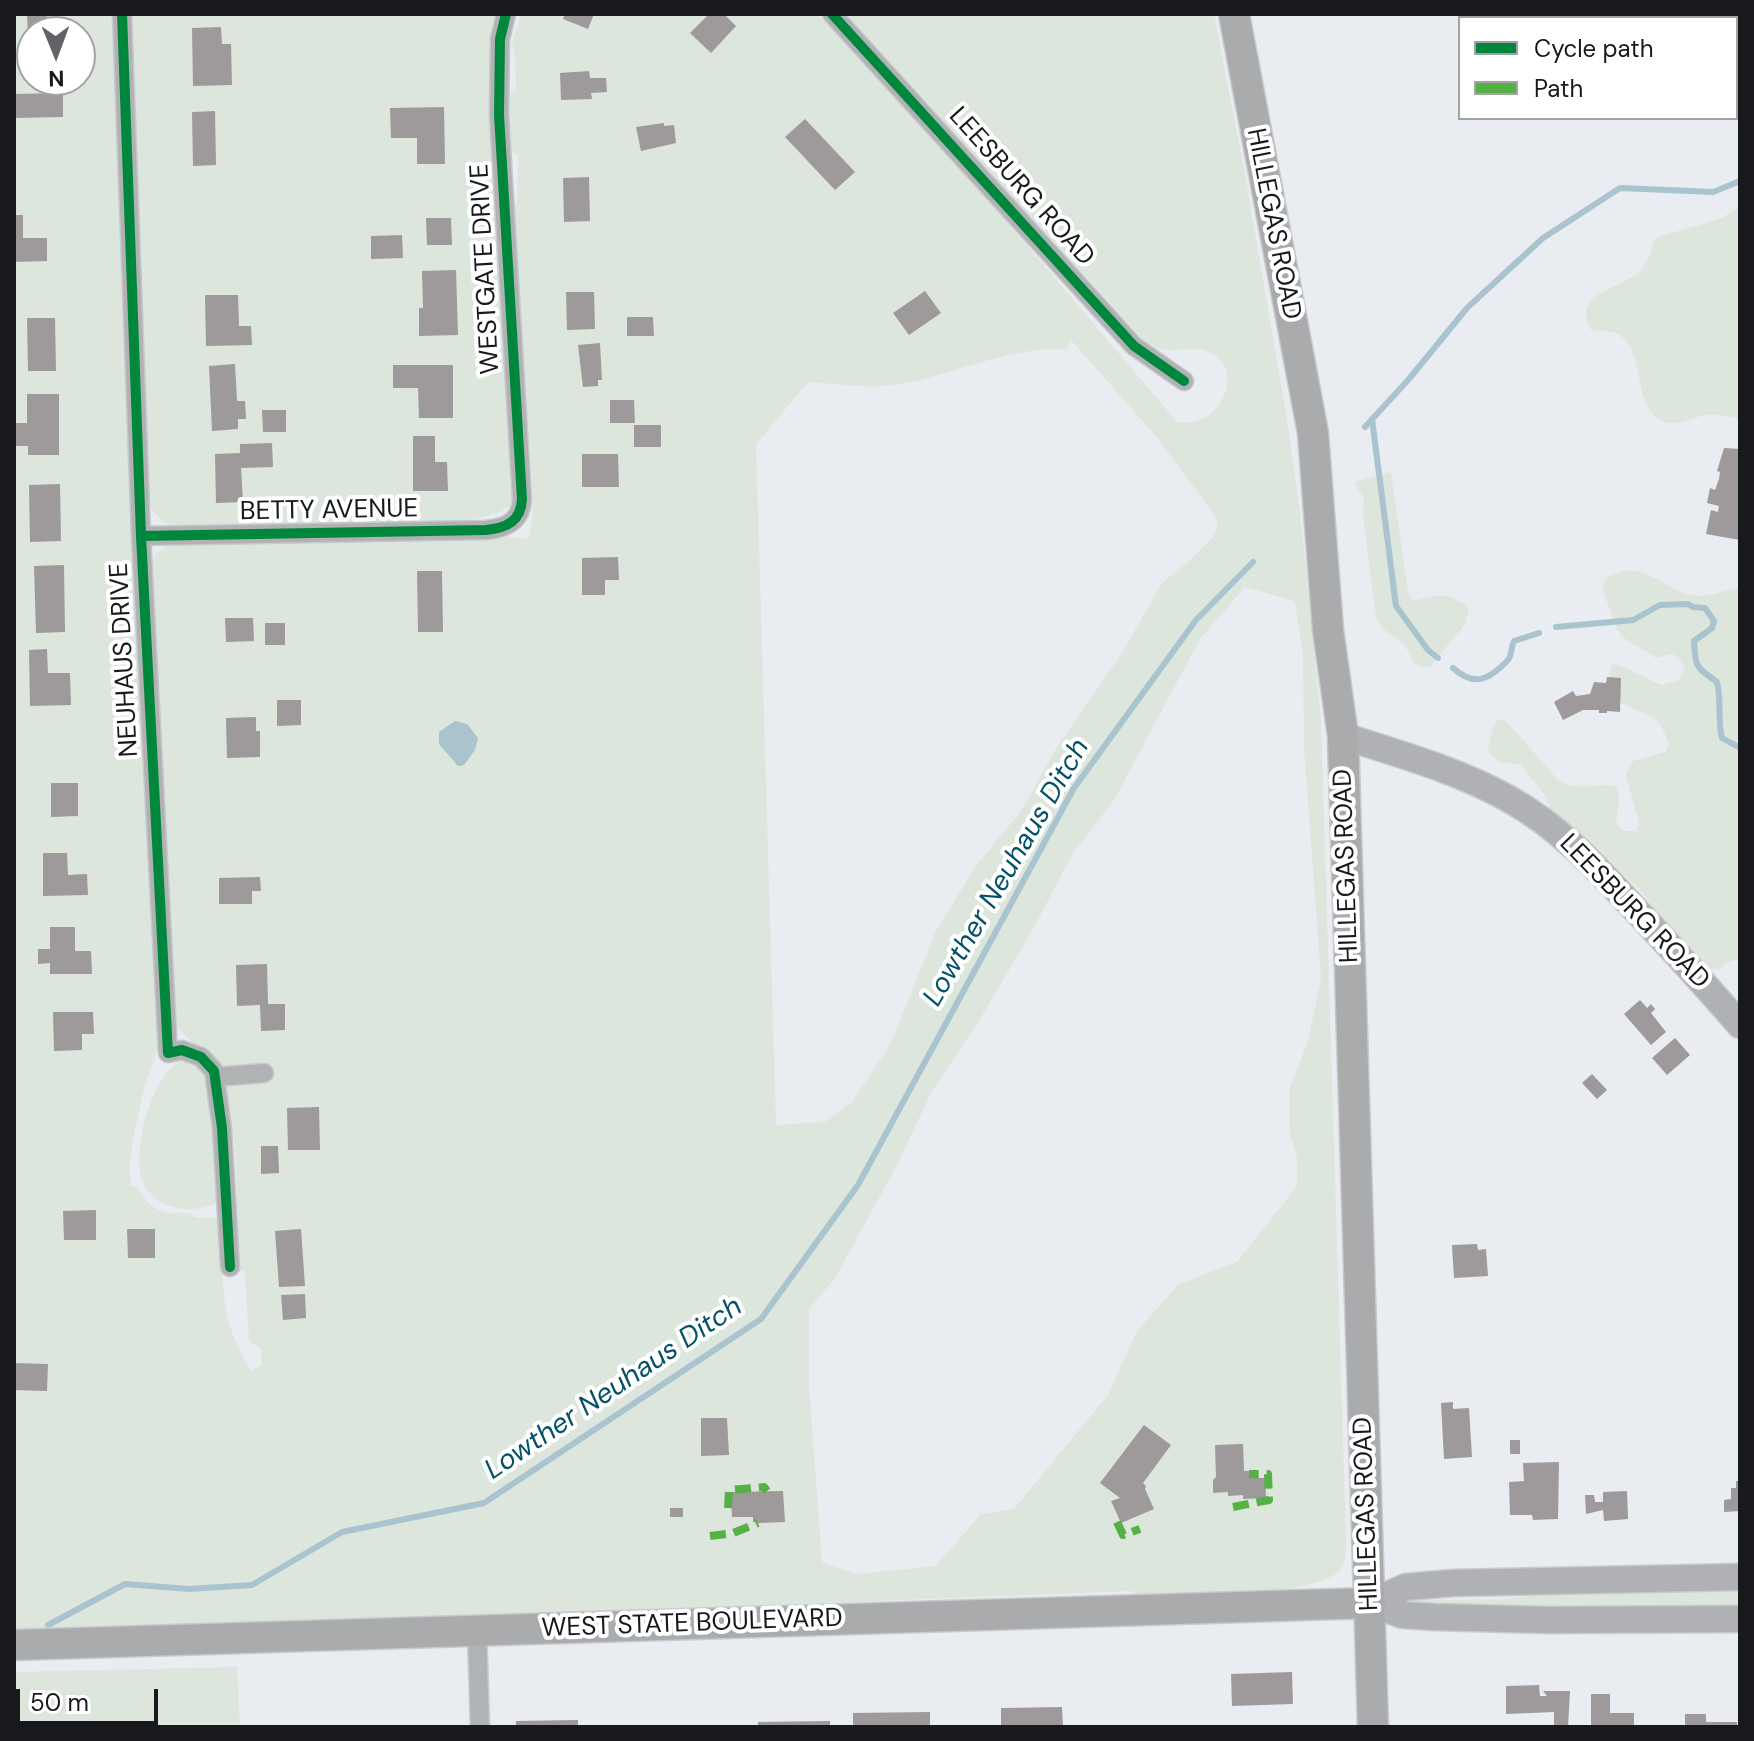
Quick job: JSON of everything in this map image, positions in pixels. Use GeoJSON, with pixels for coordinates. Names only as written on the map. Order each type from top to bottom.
{"type":"FeatureCollection","features":[{"type":"Feature","properties":{"kind":"main road","name":"HILLEGAS ROAD"},"geometry":{"type":"LineString","coordinates":[[1234,14],[1313,433],[1328,630],[1343,736],[1373,1727]]}},
{"type":"Feature","properties":{"kind":"main road","name":"LEESBURG ROAD"},"geometry":{"type":"LineString","coordinates":[[1343,736],[1421,761],[1474,783],[1508,798],[1540,818],[1568,840],[1611,883],[1740,1025]]}},
{"type":"Feature","properties":{"kind":"main road","name":"WEST STATE BOULEVARD"},"geometry":{"type":"LineString","coordinates":[[1370,1603],[1406,1587],[1453,1583],[1740,1577]]}},
{"type":"Feature","properties":{"kind":"main road","name":"WEST STATE BOULEVARD"},"geometry":{"type":"LineString","coordinates":[[14,1645],[1370,1603],[1403,1615],[1435,1617],[1740,1619]]}},
{"type":"Feature","properties":{"kind":"street","name":"NEUHAUS DRIVE"},"geometry":{"type":"LineString","coordinates":[[122,14],[141,536],[168,1053],[182,1050],[201,1057],[214,1071],[215,1077]]}},
{"type":"Feature","properties":{"kind":"street","name":"WESTGATE DRIVE"},"geometry":{"type":"LineString","coordinates":[[506,14],[500,39],[499,115],[522,499],[516,520]]}},
{"type":"Feature","properties":{"kind":"street","name":"LEESBURG ROAD"},"geometry":{"type":"LineString","coordinates":[[832,14],[1134,346],[1184,381]]}},
{"type":"Feature","properties":{"kind":"street","name":"BETTY AVENUE"},"geometry":{"type":"LineString","coordinates":[[141,536],[486,530],[502,529],[516,520]]}},
{"type":"Feature","properties":{"kind":"street"},"geometry":{"type":"LineString","coordinates":[[230,1267],[222,1128],[215,1077],[264,1073]]}},
{"type":"Feature","properties":{"kind":"street"},"geometry":{"type":"LineString","coordinates":[[477,1631],[480,1727]]}},
{"type":"Feature","properties":{"kind":"shaded area"},"geometry":{"type":"Polygon","coordinates":[[[14,14],[114,14],[159,1046],[145,1085],[129,1167],[131,1186],[138,1188],[147,1202],[158,1210],[218,1218],[222,1226],[223,1288],[228,1319],[243,1357],[252,1370],[261,1365],[262,1350],[249,1340],[245,1271],[236,1271],[236,1169],[226,1091],[214,1065],[170,1018],[152,563],[157,553],[169,545],[339,537],[344,523],[174,527],[162,521],[149,506],[131,14],[495,14],[490,69],[492,107],[516,88],[512,42],[522,14],[818,14],[981,191],[1178,423],[1199,420],[1218,406],[1227,388],[1225,368],[1220,360],[1205,350],[1161,349],[1144,340],[846,14],[1214,14],[1286,413],[1300,512],[1321,720],[1345,1560],[1340,1570],[1326,1579],[1304,1586],[1245,1593],[1139,1597],[1132,1591],[772,1605],[769,1609],[14,1630],[14,14]],[[493,145],[494,192],[517,204],[518,155],[503,146],[493,145]],[[1070,339],[1067,349],[1023,352],[893,385],[808,382],[756,444],[776,1125],[825,1122],[852,1102],[890,1045],[936,931],[976,866],[1021,811],[1057,747],[1122,653],[1162,583],[1214,536],[1218,525],[1212,511],[1155,435],[1070,339]],[[521,418],[516,502],[492,515],[446,523],[463,539],[528,539],[532,480],[528,419],[521,418]],[[1245,587],[1200,639],[1114,800],[1073,853],[976,1026],[932,1091],[896,1167],[835,1278],[809,1309],[809,1387],[822,1562],[857,1574],[936,1566],[981,1514],[1014,1509],[1108,1395],[1137,1331],[1179,1284],[1237,1262],[1297,1186],[1297,1158],[1290,1133],[1290,1088],[1308,1041],[1321,979],[1304,746],[1303,654],[1295,601],[1245,587]]]}},
{"type":"Feature","properties":{"kind":"shaded area"},"geometry":{"type":"Polygon","coordinates":[[[1740,206],[1740,419],[1713,415],[1681,423],[1662,421],[1652,413],[1646,402],[1632,350],[1615,333],[1591,330],[1586,317],[1588,307],[1602,292],[1642,269],[1655,238],[1722,218],[1740,206]]]}},
{"type":"Feature","properties":{"kind":"shaded area"},"geometry":{"type":"Polygon","coordinates":[[[1391,472],[1408,593],[1414,601],[1449,597],[1469,609],[1465,624],[1430,667],[1415,663],[1403,644],[1385,630],[1376,617],[1363,515],[1364,499],[1354,482],[1391,472]]]}},
{"type":"Feature","properties":{"kind":"shaded area"},"geometry":{"type":"Polygon","coordinates":[[[1625,571],[1643,573],[1690,595],[1710,595],[1740,588],[1740,959],[1726,963],[1721,969],[1706,970],[1670,933],[1643,893],[1594,848],[1557,823],[1544,794],[1521,765],[1499,762],[1488,751],[1492,730],[1498,719],[1506,721],[1559,781],[1573,786],[1616,786],[1619,798],[1616,823],[1624,831],[1636,831],[1639,824],[1626,774],[1633,761],[1665,752],[1669,744],[1655,720],[1613,696],[1609,683],[1610,671],[1613,664],[1624,667],[1661,685],[1679,680],[1685,669],[1673,654],[1656,658],[1624,638],[1617,630],[1602,587],[1607,577],[1625,571]]]}},
{"type":"Feature","properties":{"kind":"shaded area"},"geometry":{"type":"Polygon","coordinates":[[[180,1061],[195,1064],[213,1081],[219,1202],[197,1209],[162,1203],[146,1187],[141,1175],[140,1147],[147,1112],[161,1081],[180,1061]]]}},
{"type":"Feature","properties":{"kind":"shaded area"},"geometry":{"type":"Polygon","coordinates":[[[1740,1584],[1740,1612],[1415,1605],[1416,1600],[1509,1599],[1584,1587],[1740,1584]]]}},
{"type":"Feature","properties":{"kind":"shaded area"},"geometry":{"type":"Polygon","coordinates":[[[237,1667],[240,1727],[14,1727],[14,1672],[237,1667]]]}},
{"type":"Feature","properties":{"kind":"water"},"geometry":{"type":"Polygon","coordinates":[[[455,721],[467,724],[478,738],[475,750],[464,765],[458,766],[439,744],[439,732],[455,721]]]}},
{"type":"Feature","properties":{"kind":"building"},"geometry":{"type":"Polygon","coordinates":[[[27,14],[47,16],[27,16],[27,14]]]}},
{"type":"Feature","properties":{"kind":"building"},"geometry":{"type":"Polygon","coordinates":[[[565,14],[594,14],[588,29],[563,19],[565,14]]]}},
{"type":"Feature","properties":{"kind":"building"},"geometry":{"type":"Polygon","coordinates":[[[709,14],[724,14],[736,26],[711,53],[690,33],[709,14]]]}},
{"type":"Feature","properties":{"kind":"building"},"geometry":{"type":"Polygon","coordinates":[[[221,27],[222,44],[231,44],[232,85],[193,86],[192,28],[221,27]]]}},
{"type":"Feature","properties":{"kind":"building"},"geometry":{"type":"Polygon","coordinates":[[[589,71],[590,78],[606,78],[607,92],[591,93],[592,99],[561,100],[560,73],[589,71]]]}},
{"type":"Feature","properties":{"kind":"building"},"geometry":{"type":"Polygon","coordinates":[[[14,94],[63,96],[63,117],[14,118],[14,94]]]}},
{"type":"Feature","properties":{"kind":"building"},"geometry":{"type":"Polygon","coordinates":[[[444,107],[445,164],[417,164],[417,138],[391,138],[390,108],[444,107]]]}},
{"type":"Feature","properties":{"kind":"building"},"geometry":{"type":"Polygon","coordinates":[[[215,111],[216,165],[193,166],[192,112],[215,111]]]}},
{"type":"Feature","properties":{"kind":"building"},"geometry":{"type":"Polygon","coordinates":[[[805,119],[855,172],[835,190],[785,137],[805,119]]]}},
{"type":"Feature","properties":{"kind":"building"},"geometry":{"type":"Polygon","coordinates":[[[664,123],[664,126],[674,125],[676,143],[641,151],[636,127],[664,123]]]}},
{"type":"Feature","properties":{"kind":"building"},"geometry":{"type":"Polygon","coordinates":[[[589,177],[590,221],[564,222],[563,178],[589,177]]]}},
{"type":"Feature","properties":{"kind":"building"},"geometry":{"type":"Polygon","coordinates":[[[14,215],[23,215],[23,238],[47,238],[47,261],[14,262],[14,215]]]}},
{"type":"Feature","properties":{"kind":"building"},"geometry":{"type":"Polygon","coordinates":[[[426,218],[451,218],[452,245],[427,245],[426,218]]]}},
{"type":"Feature","properties":{"kind":"building"},"geometry":{"type":"Polygon","coordinates":[[[402,235],[403,258],[371,259],[371,236],[402,235]]]}},
{"type":"Feature","properties":{"kind":"building"},"geometry":{"type":"Polygon","coordinates":[[[456,270],[458,335],[419,336],[419,308],[423,308],[422,271],[456,270]]]}},
{"type":"Feature","properties":{"kind":"building"},"geometry":{"type":"Polygon","coordinates":[[[925,291],[941,313],[909,335],[893,313],[925,291]]]}},
{"type":"Feature","properties":{"kind":"building"},"geometry":{"type":"Polygon","coordinates":[[[566,292],[594,292],[595,329],[567,330],[566,292]]]}},
{"type":"Feature","properties":{"kind":"building"},"geometry":{"type":"Polygon","coordinates":[[[205,295],[238,295],[239,326],[251,326],[252,345],[206,346],[205,295]]]}},
{"type":"Feature","properties":{"kind":"building"},"geometry":{"type":"Polygon","coordinates":[[[627,317],[653,317],[654,336],[627,336],[627,317]]]}},
{"type":"Feature","properties":{"kind":"building"},"geometry":{"type":"Polygon","coordinates":[[[27,318],[55,318],[56,371],[28,371],[27,318]]]}},
{"type":"Feature","properties":{"kind":"building"},"geometry":{"type":"Polygon","coordinates":[[[600,343],[602,380],[598,380],[598,386],[583,387],[578,345],[600,343]]]}},
{"type":"Feature","properties":{"kind":"building"},"geometry":{"type":"Polygon","coordinates":[[[235,364],[237,401],[245,401],[246,419],[238,419],[238,429],[212,431],[209,366],[235,364]]]}},
{"type":"Feature","properties":{"kind":"building"},"geometry":{"type":"Polygon","coordinates":[[[393,365],[453,365],[453,418],[419,418],[418,388],[393,388],[393,365]]]}},
{"type":"Feature","properties":{"kind":"building"},"geometry":{"type":"Polygon","coordinates":[[[27,394],[59,394],[59,455],[28,455],[28,446],[14,446],[14,423],[27,423],[27,394]]]}},
{"type":"Feature","properties":{"kind":"building"},"geometry":{"type":"Polygon","coordinates":[[[610,400],[634,400],[635,423],[610,423],[610,400]]]}},
{"type":"Feature","properties":{"kind":"building"},"geometry":{"type":"Polygon","coordinates":[[[262,410],[286,410],[286,432],[263,432],[262,410]]]}},
{"type":"Feature","properties":{"kind":"building"},"geometry":{"type":"Polygon","coordinates":[[[634,425],[661,425],[661,447],[634,447],[634,425]]]}},
{"type":"Feature","properties":{"kind":"building"},"geometry":{"type":"Polygon","coordinates":[[[413,436],[435,436],[435,462],[447,462],[448,491],[413,491],[413,436]]]}},
{"type":"Feature","properties":{"kind":"building"},"geometry":{"type":"Polygon","coordinates":[[[272,443],[273,467],[241,468],[243,502],[216,503],[215,454],[240,453],[240,444],[272,443]]]}},
{"type":"Feature","properties":{"kind":"building"},"geometry":{"type":"Polygon","coordinates":[[[1724,448],[1740,449],[1740,540],[1706,534],[1711,510],[1718,512],[1719,506],[1707,503],[1710,488],[1715,490],[1719,479],[1720,472],[1717,471],[1724,448]]]}},
{"type":"Feature","properties":{"kind":"building"},"geometry":{"type":"Polygon","coordinates":[[[582,454],[618,454],[619,487],[582,487],[582,454]]]}},
{"type":"Feature","properties":{"kind":"building"},"geometry":{"type":"Polygon","coordinates":[[[60,484],[61,541],[30,542],[29,485],[60,484]]]}},
{"type":"Feature","properties":{"kind":"building"},"geometry":{"type":"Polygon","coordinates":[[[618,557],[619,580],[605,580],[605,595],[582,595],[582,558],[618,557]]]}},
{"type":"Feature","properties":{"kind":"building"},"geometry":{"type":"Polygon","coordinates":[[[64,565],[65,632],[36,633],[34,566],[64,565]]]}},
{"type":"Feature","properties":{"kind":"building"},"geometry":{"type":"Polygon","coordinates":[[[417,571],[442,571],[443,632],[418,632],[417,571]]]}},
{"type":"Feature","properties":{"kind":"building"},"geometry":{"type":"Polygon","coordinates":[[[225,618],[253,618],[254,641],[226,642],[225,618]]]}},
{"type":"Feature","properties":{"kind":"building"},"geometry":{"type":"Polygon","coordinates":[[[265,623],[285,623],[285,645],[265,645],[265,623]]]}},
{"type":"Feature","properties":{"kind":"building"},"geometry":{"type":"Polygon","coordinates":[[[47,649],[48,673],[70,673],[71,705],[30,706],[29,650],[47,649]]]}},
{"type":"Feature","properties":{"kind":"building"},"geometry":{"type":"Polygon","coordinates":[[[1607,677],[1621,678],[1620,712],[1583,710],[1563,720],[1554,702],[1573,691],[1576,696],[1590,694],[1594,682],[1606,683],[1607,677]]]}},
{"type":"Feature","properties":{"kind":"building"},"geometry":{"type":"Polygon","coordinates":[[[277,700],[301,700],[301,725],[277,726],[277,700]]]}},
{"type":"Feature","properties":{"kind":"building"},"geometry":{"type":"Polygon","coordinates":[[[256,717],[256,731],[260,731],[260,757],[227,758],[226,718],[256,717]]]}},
{"type":"Feature","properties":{"kind":"building"},"geometry":{"type":"Polygon","coordinates":[[[51,783],[78,783],[78,816],[51,817],[51,783]]]}},
{"type":"Feature","properties":{"kind":"building"},"geometry":{"type":"Polygon","coordinates":[[[43,853],[67,853],[68,875],[87,874],[88,895],[43,896],[43,853]]]}},
{"type":"Feature","properties":{"kind":"building"},"geometry":{"type":"Polygon","coordinates":[[[260,877],[261,891],[252,891],[252,904],[219,904],[219,878],[260,877]]]}},
{"type":"Feature","properties":{"kind":"building"},"geometry":{"type":"Polygon","coordinates":[[[50,927],[75,927],[75,951],[91,951],[92,974],[50,974],[50,963],[38,964],[38,949],[50,949],[50,927]]]}},
{"type":"Feature","properties":{"kind":"building"},"geometry":{"type":"Polygon","coordinates":[[[267,964],[268,1004],[285,1004],[285,1030],[261,1031],[260,1005],[237,1006],[236,965],[267,964]]]}},
{"type":"Feature","properties":{"kind":"building"},"geometry":{"type":"Polygon","coordinates":[[[1640,1000],[1647,1008],[1651,1004],[1655,1009],[1651,1013],[1666,1032],[1651,1045],[1624,1014],[1640,1000]]]}},
{"type":"Feature","properties":{"kind":"building"},"geometry":{"type":"Polygon","coordinates":[[[53,1012],[93,1012],[94,1034],[82,1034],[82,1050],[54,1051],[53,1012]]]}},
{"type":"Feature","properties":{"kind":"building"},"geometry":{"type":"Polygon","coordinates":[[[1675,1038],[1690,1055],[1667,1075],[1652,1058],[1675,1038]]]}},
{"type":"Feature","properties":{"kind":"building"},"geometry":{"type":"Polygon","coordinates":[[[1592,1074],[1607,1090],[1597,1099],[1582,1083],[1592,1074]]]}},
{"type":"Feature","properties":{"kind":"building"},"geometry":{"type":"Polygon","coordinates":[[[319,1107],[320,1150],[288,1150],[287,1108],[319,1107]]]}},
{"type":"Feature","properties":{"kind":"building"},"geometry":{"type":"Polygon","coordinates":[[[261,1146],[278,1146],[279,1173],[261,1174],[261,1146]]]}},
{"type":"Feature","properties":{"kind":"building"},"geometry":{"type":"Polygon","coordinates":[[[96,1210],[96,1240],[64,1240],[63,1211],[96,1210]]]}},
{"type":"Feature","properties":{"kind":"building"},"geometry":{"type":"Polygon","coordinates":[[[127,1229],[155,1229],[155,1258],[128,1258],[127,1229]]]}},
{"type":"Feature","properties":{"kind":"building"},"geometry":{"type":"Polygon","coordinates":[[[301,1229],[305,1286],[279,1287],[275,1231],[301,1229]]]}},
{"type":"Feature","properties":{"kind":"building"},"geometry":{"type":"Polygon","coordinates":[[[1477,1244],[1478,1250],[1486,1249],[1488,1276],[1454,1278],[1452,1245],[1477,1244]]]}},
{"type":"Feature","properties":{"kind":"building"},"geometry":{"type":"Polygon","coordinates":[[[305,1294],[306,1318],[283,1320],[281,1295],[305,1294]]]}},
{"type":"Feature","properties":{"kind":"building"},"geometry":{"type":"Polygon","coordinates":[[[14,1363],[48,1364],[47,1391],[14,1390],[14,1363]]]}},
{"type":"Feature","properties":{"kind":"building"},"geometry":{"type":"Polygon","coordinates":[[[1453,1402],[1453,1409],[1469,1408],[1472,1457],[1444,1459],[1441,1403],[1453,1402]]]}},
{"type":"Feature","properties":{"kind":"building"},"geometry":{"type":"Polygon","coordinates":[[[701,1418],[727,1418],[729,1455],[701,1456],[701,1418]]]}},
{"type":"Feature","properties":{"kind":"building"},"geometry":{"type":"Polygon","coordinates":[[[1144,1425],[1171,1445],[1143,1483],[1154,1509],[1121,1523],[1111,1501],[1120,1498],[1100,1483],[1144,1425]]]}},
{"type":"Feature","properties":{"kind":"building"},"geometry":{"type":"Polygon","coordinates":[[[1510,1440],[1520,1440],[1520,1454],[1510,1454],[1510,1440]]]}},
{"type":"Feature","properties":{"kind":"building"},"geometry":{"type":"Polygon","coordinates":[[[1243,1444],[1244,1471],[1249,1471],[1249,1478],[1265,1478],[1266,1498],[1243,1499],[1243,1495],[1228,1496],[1228,1492],[1213,1493],[1215,1445],[1243,1444]]]}},
{"type":"Feature","properties":{"kind":"building"},"geometry":{"type":"Polygon","coordinates":[[[1559,1462],[1558,1519],[1533,1520],[1532,1515],[1510,1515],[1509,1482],[1524,1481],[1523,1463],[1559,1462]]]}},
{"type":"Feature","properties":{"kind":"building"},"geometry":{"type":"Polygon","coordinates":[[[1736,1481],[1740,1481],[1740,1511],[1724,1512],[1724,1500],[1731,1499],[1731,1488],[1736,1488],[1736,1481]]]}},
{"type":"Feature","properties":{"kind":"building"},"geometry":{"type":"Polygon","coordinates":[[[783,1491],[785,1522],[758,1523],[753,1522],[753,1517],[732,1517],[731,1492],[783,1491]]]}},
{"type":"Feature","properties":{"kind":"building"},"geometry":{"type":"Polygon","coordinates":[[[1627,1491],[1628,1519],[1604,1521],[1603,1510],[1586,1514],[1585,1495],[1594,1495],[1595,1502],[1603,1502],[1603,1492],[1627,1491]]]}},
{"type":"Feature","properties":{"kind":"building"},"geometry":{"type":"Polygon","coordinates":[[[670,1508],[683,1508],[683,1517],[670,1517],[670,1508]]]}},
{"type":"Feature","properties":{"kind":"building"},"geometry":{"type":"Polygon","coordinates":[[[1292,1672],[1293,1704],[1232,1706],[1231,1674],[1292,1672]]]}},
{"type":"Feature","properties":{"kind":"building"},"geometry":{"type":"Polygon","coordinates":[[[1539,1685],[1540,1696],[1547,1696],[1543,1691],[1570,1691],[1568,1727],[1554,1727],[1554,1712],[1506,1714],[1506,1686],[1539,1685]]]}},
{"type":"Feature","properties":{"kind":"building"},"geometry":{"type":"Polygon","coordinates":[[[1591,1694],[1610,1694],[1610,1713],[1634,1713],[1634,1727],[1591,1727],[1591,1694]]]}},
{"type":"Feature","properties":{"kind":"building"},"geometry":{"type":"Polygon","coordinates":[[[1062,1707],[1063,1727],[1001,1727],[1001,1708],[1062,1707]]]}},
{"type":"Feature","properties":{"kind":"building"},"geometry":{"type":"Polygon","coordinates":[[[930,1712],[930,1727],[853,1727],[853,1713],[930,1712]]]}},
{"type":"Feature","properties":{"kind":"building"},"geometry":{"type":"Polygon","coordinates":[[[1685,1714],[1706,1714],[1706,1722],[1737,1722],[1737,1727],[1685,1727],[1685,1714]]]}},
{"type":"Feature","properties":{"kind":"building"},"geometry":{"type":"Polygon","coordinates":[[[578,1720],[578,1727],[516,1727],[516,1721],[578,1720]]]}},
{"type":"Feature","properties":{"kind":"building"},"geometry":{"type":"Polygon","coordinates":[[[830,1721],[830,1727],[758,1727],[758,1722],[830,1721]]]}},
{"type":"Feature","properties":{"kind":"waterway","name":"Lowther Neuhaus Ditch"},"geometry":{"type":"LineString","coordinates":[[1365,427],[1467,308],[1543,238],[1620,188],[1713,192],[1740,181]]}},
{"type":"Feature","properties":{"kind":"waterway"},"geometry":{"type":"LineString","coordinates":[[1372,419],[1396,606],[1428,650],[1438,658]]}},
{"type":"Feature","properties":{"kind":"waterway","name":"Lowther Neuhaus Ditch"},"geometry":{"type":"LineString","coordinates":[[48,1625],[125,1584],[189,1589],[252,1585],[342,1532],[484,1503],[761,1319],[858,1185],[1074,788],[1196,620],[1253,562]]}},
{"type":"Feature","properties":{"kind":"waterway"},"geometry":{"type":"LineString","coordinates":[[1556,627],[1633,620],[1660,605],[1688,604],[1705,608],[1714,621],[1712,628],[1694,641],[1696,662],[1717,682],[1722,738],[1740,748]]}},
{"type":"Feature","properties":{"kind":"waterway"},"geometry":{"type":"LineString","coordinates":[[1453,668],[1468,678],[1482,679],[1508,660],[1514,641],[1539,633]]}},
{"type":"Feature","properties":{"kind":"marked path"},"geometry":{"type":"LineString","coordinates":[[1233,1507],[1269,1500],[1268,1474],[1249,1474]]}},
{"type":"Feature","properties":{"kind":"marked path"},"geometry":{"type":"LineString","coordinates":[[728,1508],[729,1490],[764,1487],[767,1491]]}},
{"type":"Feature","properties":{"kind":"marked path"},"geometry":{"type":"LineString","coordinates":[[1117,1522],[1123,1535],[1140,1529]]}},
{"type":"Feature","properties":{"kind":"marked path"},"geometry":{"type":"LineString","coordinates":[[710,1536],[733,1533],[758,1523]]}},
{"type":"Feature","properties":{"kind":"cycle path"},"geometry":{"type":"LineString","coordinates":[[122,14],[141,536],[168,1053],[182,1050],[201,1057],[214,1071],[222,1128],[230,1267]]}},
{"type":"Feature","properties":{"kind":"cycle path"},"geometry":{"type":"LineString","coordinates":[[141,536],[486,530],[506,525],[516,518],[522,499],[499,115],[500,39],[506,14]]}},
{"type":"Feature","properties":{"kind":"cycle path"},"geometry":{"type":"LineString","coordinates":[[832,14],[1134,346],[1184,381]]}}]}
